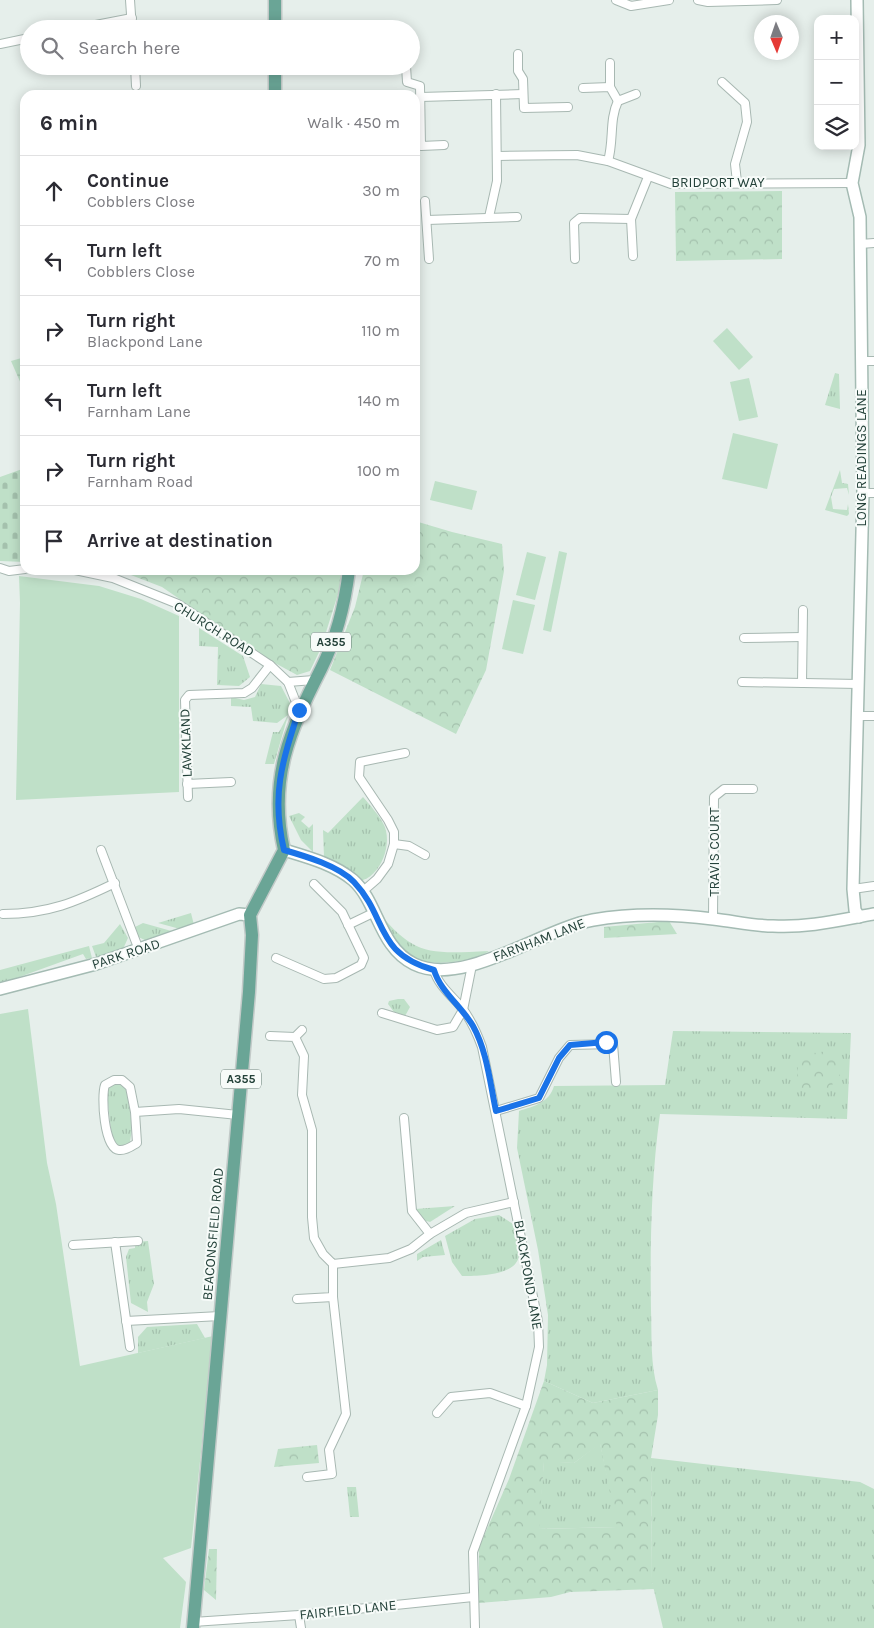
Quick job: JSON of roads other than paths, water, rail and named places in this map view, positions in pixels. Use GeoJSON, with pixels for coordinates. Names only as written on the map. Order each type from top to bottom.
{"type":"FeatureCollection","features":[{"type":"Feature","properties":{"kind":"main road"},"geometry":{"type":"LineString","coordinates":[[275,0],[275,20]]}},
{"type":"Feature","properties":{"kind":"main road"},"geometry":{"type":"LineString","coordinates":[[275,75],[275,90]]}},
{"type":"Feature","properties":{"kind":"main road","name":"A355"},"geometry":{"type":"LineString","coordinates":[[284,850],[279,827],[277,793],[283,759],[299,710],[321,668],[336,630],[346,594],[348,575]]}},
{"type":"Feature","properties":{"kind":"main road"},"geometry":{"type":"LineString","coordinates":[[250,915],[284,850]]}},
{"type":"Feature","properties":{"kind":"main road","name":"BEACONSFIELD ROAD"},"geometry":{"type":"LineString","coordinates":[[193,1625],[250,992],[252,935],[250,915]]}},
{"type":"Feature","properties":{"kind":"street"},"geometry":{"type":"LineString","coordinates":[[122,20],[132,18],[130,0]]}},
{"type":"Feature","properties":{"kind":"street"},"geometry":{"type":"LineString","coordinates":[[616,0],[630,6],[669,0]]}},
{"type":"Feature","properties":{"kind":"street"},"geometry":{"type":"LineString","coordinates":[[698,0],[777,0]]}},
{"type":"Feature","properties":{"kind":"street","name":"LONG READINGS LANE"},"geometry":{"type":"LineString","coordinates":[[858,0],[859,145],[852,183],[860,217],[861,361],[868,493],[859,684],[853,889],[855,910],[859,917]]}},
{"type":"Feature","properties":{"kind":"street"},"geometry":{"type":"LineString","coordinates":[[0,44],[20,40]]}},
{"type":"Feature","properties":{"kind":"street"},"geometry":{"type":"LineString","coordinates":[[518,54],[518,71],[523,79],[524,108],[568,107]]}},
{"type":"Feature","properties":{"kind":"street"},"geometry":{"type":"LineString","coordinates":[[610,63],[610,87],[618,101]]}},
{"type":"Feature","properties":{"kind":"street"},"geometry":{"type":"LineString","coordinates":[[135,75],[136,86]]}},
{"type":"Feature","properties":{"kind":"street"},"geometry":{"type":"LineString","coordinates":[[407,75],[407,82],[420,86],[420,146],[444,145]]}},
{"type":"Feature","properties":{"kind":"street"},"geometry":{"type":"LineString","coordinates":[[722,82],[745,103],[747,122],[735,164],[737,182]]}},
{"type":"Feature","properties":{"kind":"street"},"geometry":{"type":"LineString","coordinates":[[583,88],[610,87]]}},
{"type":"Feature","properties":{"kind":"street"},"geometry":{"type":"LineString","coordinates":[[725,96],[731,90]]}},
{"type":"Feature","properties":{"kind":"street"},"geometry":{"type":"LineString","coordinates":[[489,217],[497,181],[496,94]]}},
{"type":"Feature","properties":{"kind":"street"},"geometry":{"type":"LineString","coordinates":[[420,97],[523,94]]}},
{"type":"Feature","properties":{"kind":"street"},"geometry":{"type":"LineString","coordinates":[[608,161],[612,142],[614,110],[618,101],[636,94]]}},
{"type":"Feature","properties":{"kind":"street","name":"BRIDPORT WAY"},"geometry":{"type":"LineString","coordinates":[[498,156],[577,155],[608,161],[671,184],[737,182],[852,183]]}},
{"type":"Feature","properties":{"kind":"street"},"geometry":{"type":"LineString","coordinates":[[634,256],[631,219],[648,177]]}},
{"type":"Feature","properties":{"kind":"street"},"geometry":{"type":"LineString","coordinates":[[425,201],[428,259]]}},
{"type":"Feature","properties":{"kind":"street"},"geometry":{"type":"LineString","coordinates":[[427,220],[517,217]]}},
{"type":"Feature","properties":{"kind":"street"},"geometry":{"type":"LineString","coordinates":[[575,259],[574,223],[580,218],[631,219]]}},
{"type":"Feature","properties":{"kind":"street"},"geometry":{"type":"LineString","coordinates":[[860,244],[874,243]]}},
{"type":"Feature","properties":{"kind":"street"},"geometry":{"type":"LineString","coordinates":[[861,361],[874,360]]}},
{"type":"Feature","properties":{"kind":"street"},"geometry":{"type":"LineString","coordinates":[[0,568],[9,571],[20,570]]}},
{"type":"Feature","properties":{"kind":"street","name":"CHURCH ROAD"},"geometry":{"type":"LineString","coordinates":[[99,575],[113,578],[178,604],[270,665],[288,682],[299,710]]}},
{"type":"Feature","properties":{"kind":"street"},"geometry":{"type":"LineString","coordinates":[[802,610],[802,683]]}},
{"type":"Feature","properties":{"kind":"street"},"geometry":{"type":"LineString","coordinates":[[744,638],[802,637]]}},
{"type":"Feature","properties":{"kind":"street","name":"LAWKLAND"},"geometry":{"type":"LineString","coordinates":[[188,796],[184,700],[188,695],[244,693],[252,688],[270,665]]}},
{"type":"Feature","properties":{"kind":"street"},"geometry":{"type":"LineString","coordinates":[[288,682],[314,680]]}},
{"type":"Feature","properties":{"kind":"street"},"geometry":{"type":"LineString","coordinates":[[742,682],[859,684]]}},
{"type":"Feature","properties":{"kind":"street"},"geometry":{"type":"LineString","coordinates":[[858,716],[874,716]]}},
{"type":"Feature","properties":{"kind":"street"},"geometry":{"type":"LineString","coordinates":[[362,892],[377,879],[388,864],[394,844],[394,832],[359,777],[360,762],[405,753]]}},
{"type":"Feature","properties":{"kind":"street"},"geometry":{"type":"LineString","coordinates":[[187,784],[231,782]]}},
{"type":"Feature","properties":{"kind":"street","name":"TRAVIS COURT"},"geometry":{"type":"LineString","coordinates":[[712,919],[714,797],[724,789],[753,789]]}},
{"type":"Feature","properties":{"kind":"street"},"geometry":{"type":"LineString","coordinates":[[394,844],[409,846],[425,856]]}},
{"type":"Feature","properties":{"kind":"street"},"geometry":{"type":"LineString","coordinates":[[101,850],[139,950]]}},
{"type":"Feature","properties":{"kind":"street","name":"FARNHAM LANE"},"geometry":{"type":"LineString","coordinates":[[284,850],[321,862],[352,880],[362,892],[394,950],[414,964],[434,970],[472,965],[496,957],[550,933],[592,920],[648,914],[772,926],[811,926],[874,914]]}},
{"type":"Feature","properties":{"kind":"street"},"geometry":{"type":"LineString","coordinates":[[3,914],[28,914],[74,903],[115,883]]}},
{"type":"Feature","properties":{"kind":"street"},"geometry":{"type":"LineString","coordinates":[[276,958],[324,979],[336,978],[361,965],[364,958],[342,912],[314,884]]}},
{"type":"Feature","properties":{"kind":"street"},"geometry":{"type":"LineString","coordinates":[[853,889],[874,886]]}},
{"type":"Feature","properties":{"kind":"street"},"geometry":{"type":"LineString","coordinates":[[348,925],[373,913]]}},
{"type":"Feature","properties":{"kind":"street","name":"PARK ROAD"},"geometry":{"type":"LineString","coordinates":[[0,989],[96,964],[239,914],[250,915]]}},
{"type":"Feature","properties":{"kind":"street"},"geometry":{"type":"LineString","coordinates":[[382,1013],[437,1030],[453,1027],[463,1010],[472,965]]}},
{"type":"Feature","properties":{"kind":"street","name":"BLACKPOND LANE"},"geometry":{"type":"LineString","coordinates":[[434,970],[436,978],[463,1010],[474,1028],[482,1047],[538,1321],[539,1346],[526,1406],[473,1552],[473,1597],[476,1628]]}},
{"type":"Feature","properties":{"kind":"street"},"geometry":{"type":"LineString","coordinates":[[295,1038],[302,1030]]}},
{"type":"Feature","properties":{"kind":"street"},"geometry":{"type":"LineString","coordinates":[[270,1036],[295,1038]]}},
{"type":"Feature","properties":{"kind":"street"},"geometry":{"type":"LineString","coordinates":[[295,1038],[304,1056],[302,1095],[312,1130],[312,1217],[314,1238],[323,1254],[333,1264],[333,1297],[346,1414],[329,1450],[332,1474],[307,1477]]}},
{"type":"Feature","properties":{"kind":"street"},"geometry":{"type":"LineString","coordinates":[[496,1111],[539,1098],[559,1058],[570,1045],[613,1044],[616,1082]]}},
{"type":"Feature","properties":{"kind":"street"},"geometry":{"type":"LineString","coordinates":[[114,1080],[122,1080],[130,1088],[135,1112],[137,1143],[128,1149],[119,1150],[113,1148],[108,1138],[102,1093],[105,1085],[114,1080]]}},
{"type":"Feature","properties":{"kind":"street"},"geometry":{"type":"LineString","coordinates":[[135,1112],[179,1109],[238,1115]]}},
{"type":"Feature","properties":{"kind":"street"},"geometry":{"type":"LineString","coordinates":[[404,1118],[412,1211],[430,1234]]}},
{"type":"Feature","properties":{"kind":"street"},"geometry":{"type":"LineString","coordinates":[[333,1264],[389,1258],[411,1249],[430,1234],[466,1213],[514,1202]]}},
{"type":"Feature","properties":{"kind":"street"},"geometry":{"type":"LineString","coordinates":[[73,1245],[138,1241]]}},
{"type":"Feature","properties":{"kind":"street"},"geometry":{"type":"LineString","coordinates":[[115,1242],[130,1347]]}},
{"type":"Feature","properties":{"kind":"street"},"geometry":{"type":"LineString","coordinates":[[297,1299],[333,1297]]}},
{"type":"Feature","properties":{"kind":"street"},"geometry":{"type":"LineString","coordinates":[[126,1321],[220,1316]]}},
{"type":"Feature","properties":{"kind":"street"},"geometry":{"type":"LineString","coordinates":[[437,1413],[451,1397],[490,1393],[526,1406]]}},
{"type":"Feature","properties":{"kind":"street","name":"FAIRFIELD LANE"},"geometry":{"type":"LineString","coordinates":[[193,1625],[473,1597]]}},
{"type":"Feature","properties":{"kind":"street"},"geometry":{"type":"LineString","coordinates":[[299,1615],[301,1628]]}}]}
